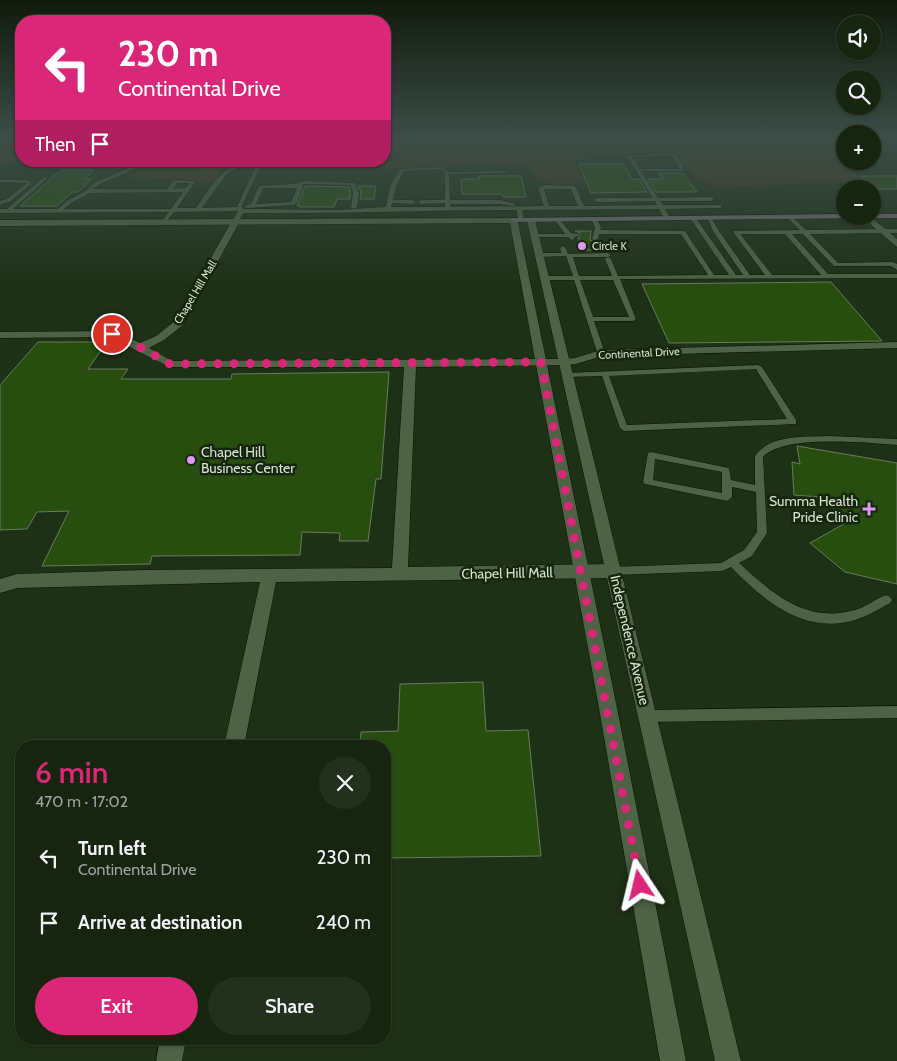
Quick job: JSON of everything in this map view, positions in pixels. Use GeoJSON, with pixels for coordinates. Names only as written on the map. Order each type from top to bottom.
{"type":"FeatureCollection","features":[{"type":"Feature","properties":{"kind":"main road"},"geometry":{"type":"LineString","coordinates":[[881,216],[897,216]]}},
{"type":"Feature","properties":{"kind":"main road"},"geometry":{"type":"LineString","coordinates":[[522,220],[836,217]]}},
{"type":"Feature","properties":{"kind":"street"},"geometry":{"type":"LineString","coordinates":[[0,223],[522,220],[541,362],[673,1061]]}},
{"type":"Feature","properties":{"kind":"street","name":"Independence Avenue"},"geometry":{"type":"LineString","coordinates":[[522,220],[534,236],[545,278],[728,1061]]}},
{"type":"Feature","properties":{"kind":"street","name":"Chapel Hill Mall"},"geometry":{"type":"LineString","coordinates":[[139,348],[160,338],[179,323],[236,221]]}},
{"type":"Feature","properties":{"kind":"street"},"geometry":{"type":"LineString","coordinates":[[874,225],[897,244]]}},
{"type":"Feature","properties":{"kind":"street","name":"Continental Drive"},"geometry":{"type":"LineString","coordinates":[[0,335],[116,334],[170,364],[541,362],[567,368],[576,361],[601,353],[897,345]]}},
{"type":"Feature","properties":{"kind":"street"},"geometry":{"type":"LineString","coordinates":[[400,574],[410,362]]}},
{"type":"Feature","properties":{"kind":"street","name":"Chapel Hill Mall"},"geometry":{"type":"LineString","coordinates":[[0,586],[17,581],[144,577],[614,572]]}},
{"type":"Feature","properties":{"kind":"street"},"geometry":{"type":"LineString","coordinates":[[235,740],[269,576]]}},
{"type":"Feature","properties":{"kind":"street"},"geometry":{"type":"LineString","coordinates":[[169,1061],[172,1045]]}},
{"type":"Feature","properties":{"kind":"lane"},"geometry":{"type":"LineString","coordinates":[[0,203],[9,200],[22,189]]}},
{"type":"Feature","properties":{"kind":"lane"},"geometry":{"type":"LineString","coordinates":[[8,211],[34,189]]}},
{"type":"Feature","properties":{"kind":"lane"},"geometry":{"type":"LineString","coordinates":[[59,211],[69,202],[91,189]]}},
{"type":"Feature","properties":{"kind":"lane"},"geometry":{"type":"LineString","coordinates":[[198,210],[212,189]]}},
{"type":"Feature","properties":{"kind":"lane"},"geometry":{"type":"LineString","coordinates":[[236,221],[249,189]]}},
{"type":"Feature","properties":{"kind":"lane"},"geometry":{"type":"LineString","coordinates":[[252,205],[260,189]]}},
{"type":"Feature","properties":{"kind":"lane"},"geometry":{"type":"LineString","coordinates":[[240,210],[252,205],[292,204],[299,189]]}},
{"type":"Feature","properties":{"kind":"lane"},"geometry":{"type":"LineString","coordinates":[[354,207],[356,193],[355,189]]}},
{"type":"Feature","properties":{"kind":"lane"},"geometry":{"type":"LineString","coordinates":[[388,209],[393,189]]}},
{"type":"Feature","properties":{"kind":"lane"},"geometry":{"type":"LineString","coordinates":[[447,189],[448,209]]}},
{"type":"Feature","properties":{"kind":"lane"},"geometry":{"type":"LineString","coordinates":[[541,189],[547,208]]}},
{"type":"Feature","properties":{"kind":"lane"},"geometry":{"type":"LineString","coordinates":[[573,189],[582,208]]}},
{"type":"Feature","properties":{"kind":"lane"},"geometry":{"type":"LineString","coordinates":[[649,189],[667,218]]}},
{"type":"Feature","properties":{"kind":"lane"},"geometry":{"type":"LineString","coordinates":[[89,191],[187,190]]}},
{"type":"Feature","properties":{"kind":"lane"},"geometry":{"type":"LineString","coordinates":[[164,222],[187,190]]}},
{"type":"Feature","properties":{"kind":"lane"},"geometry":{"type":"LineString","coordinates":[[597,200],[711,199]]}},
{"type":"Feature","properties":{"kind":"lane"},"geometry":{"type":"LineString","coordinates":[[390,201],[413,201]]}},
{"type":"Feature","properties":{"kind":"lane"},"geometry":{"type":"LineString","coordinates":[[421,201],[500,202],[518,205],[522,220]]}},
{"type":"Feature","properties":{"kind":"lane"},"geometry":{"type":"LineString","coordinates":[[0,211],[240,210],[339,212],[388,209],[718,207]]}},
{"type":"Feature","properties":{"kind":"lane"},"geometry":{"type":"LineString","coordinates":[[693,218],[734,277]]}},
{"type":"Feature","properties":{"kind":"lane"},"geometry":{"type":"LineString","coordinates":[[709,218],[748,277]]}},
{"type":"Feature","properties":{"kind":"lane"},"geometry":{"type":"LineString","coordinates":[[791,218],[847,276]]}},
{"type":"Feature","properties":{"kind":"lane"},"geometry":{"type":"LineString","coordinates":[[594,219],[598,227],[595,234],[683,232],[712,277]]}},
{"type":"Feature","properties":{"kind":"lane"},"geometry":{"type":"LineString","coordinates":[[558,220],[570,235]]}},
{"type":"Feature","properties":{"kind":"lane"},"geometry":{"type":"LineString","coordinates":[[770,277],[736,232],[897,232]]}},
{"type":"Feature","properties":{"kind":"lane"},"geometry":{"type":"LineString","coordinates":[[787,232],[827,277]]}},
{"type":"Feature","properties":{"kind":"lane"},"geometry":{"type":"LineString","coordinates":[[534,236],[570,235]]}},
{"type":"Feature","properties":{"kind":"lane"},"geometry":{"type":"LineString","coordinates":[[570,235],[567,250],[601,353]]}},
{"type":"Feature","properties":{"kind":"lane"},"geometry":{"type":"LineString","coordinates":[[539,255],[567,250],[608,257],[633,319],[590,319]]}},
{"type":"Feature","properties":{"kind":"lane"},"geometry":{"type":"LineString","coordinates":[[836,265],[893,264],[897,268]]}},
{"type":"Feature","properties":{"kind":"lane"},"geometry":{"type":"LineString","coordinates":[[545,278],[897,276]]}},
{"type":"Feature","properties":{"kind":"lane"},"geometry":{"type":"LineString","coordinates":[[567,368],[605,374],[758,368],[792,422],[624,428],[605,374]]}},
{"type":"Feature","properties":{"kind":"lane"},"geometry":{"type":"LineString","coordinates":[[614,572],[722,567],[748,553],[762,533],[759,456],[767,447],[781,442],[802,440],[897,442]]}},
{"type":"Feature","properties":{"kind":"lane"},"geometry":{"type":"LineString","coordinates":[[651,455],[726,470],[727,483],[728,497],[648,482],[651,455]]}},
{"type":"Feature","properties":{"kind":"lane"},"geometry":{"type":"LineString","coordinates":[[727,483],[760,489]]}},
{"type":"Feature","properties":{"kind":"lane"},"geometry":{"type":"LineString","coordinates":[[732,561],[767,596],[782,607],[803,614],[828,617],[853,616],[886,600]]}},
{"type":"Feature","properties":{"kind":"lane"},"geometry":{"type":"LineString","coordinates":[[648,716],[897,712]]}},
{"type":"Feature","properties":{"kind":"building"},"geometry":{"type":"Polygon","coordinates":[[[40,189],[82,189],[78,192],[72,192],[57,206],[20,206],[40,189]]]}},
{"type":"Feature","properties":{"kind":"building"},"geometry":{"type":"Polygon","coordinates":[[[304,189],[350,189],[350,199],[337,199],[334,207],[297,206],[304,189]]]}},
{"type":"Feature","properties":{"kind":"building"},"geometry":{"type":"Polygon","coordinates":[[[359,189],[376,189],[374,199],[360,199],[359,189]]]}},
{"type":"Feature","properties":{"kind":"building"},"geometry":{"type":"Polygon","coordinates":[[[462,189],[524,189],[526,197],[503,197],[502,194],[462,194],[462,189]]]}},
{"type":"Feature","properties":{"kind":"building"},"geometry":{"type":"Polygon","coordinates":[[[589,189],[645,189],[647,192],[591,193],[589,189]]]}},
{"type":"Feature","properties":{"kind":"building"},"geometry":{"type":"Polygon","coordinates":[[[654,189],[694,189],[697,192],[656,192],[654,189]]]}},
{"type":"Feature","properties":{"kind":"building"},"geometry":{"type":"Polygon","coordinates":[[[575,231],[591,231],[590,240],[596,242],[600,250],[583,250],[578,238],[580,233],[575,231]]]}},
{"type":"Feature","properties":{"kind":"building"},"geometry":{"type":"Polygon","coordinates":[[[831,282],[882,341],[669,343],[642,284],[831,282]]]}},
{"type":"Feature","properties":{"kind":"building","name":"Chapel Hill Business Center"},"geometry":{"type":"Polygon","coordinates":[[[38,342],[107,342],[88,369],[128,369],[121,379],[231,379],[232,374],[389,372],[381,479],[376,479],[368,541],[339,541],[340,533],[302,532],[300,555],[152,556],[150,564],[42,566],[69,511],[37,512],[27,529],[0,530],[0,385],[38,342]]]}},
{"type":"Feature","properties":{"kind":"building"},"geometry":{"type":"Polygon","coordinates":[[[797,446],[897,463],[897,584],[845,572],[810,543],[849,521],[819,497],[794,495],[792,462],[800,464],[797,446]]]}},
{"type":"Feature","properties":{"kind":"building"},"geometry":{"type":"Polygon","coordinates":[[[483,682],[486,731],[528,730],[541,856],[391,858],[391,740],[360,740],[361,732],[398,731],[400,684],[483,682]]]}},
{"type":"Feature","properties":{"kind":"place","name":"Circle K"},"geometry":{"type":"Point","coordinates":[582,246]}},
{"type":"Feature","properties":{"kind":"place","name":"Chapel Hill Business Center"},"geometry":{"type":"Point","coordinates":[191,460]}},
{"type":"Feature","properties":{"kind":"place","name":"Summa Health Pride Clinic"},"geometry":{"type":"Point","coordinates":[869,509]}},
{"type":"Feature","properties":{"kind":"route"},"geometry":{"type":"LineString","coordinates":[[112,334],[120,336],[157,359],[170,364],[541,362],[640,885]]}}]}
